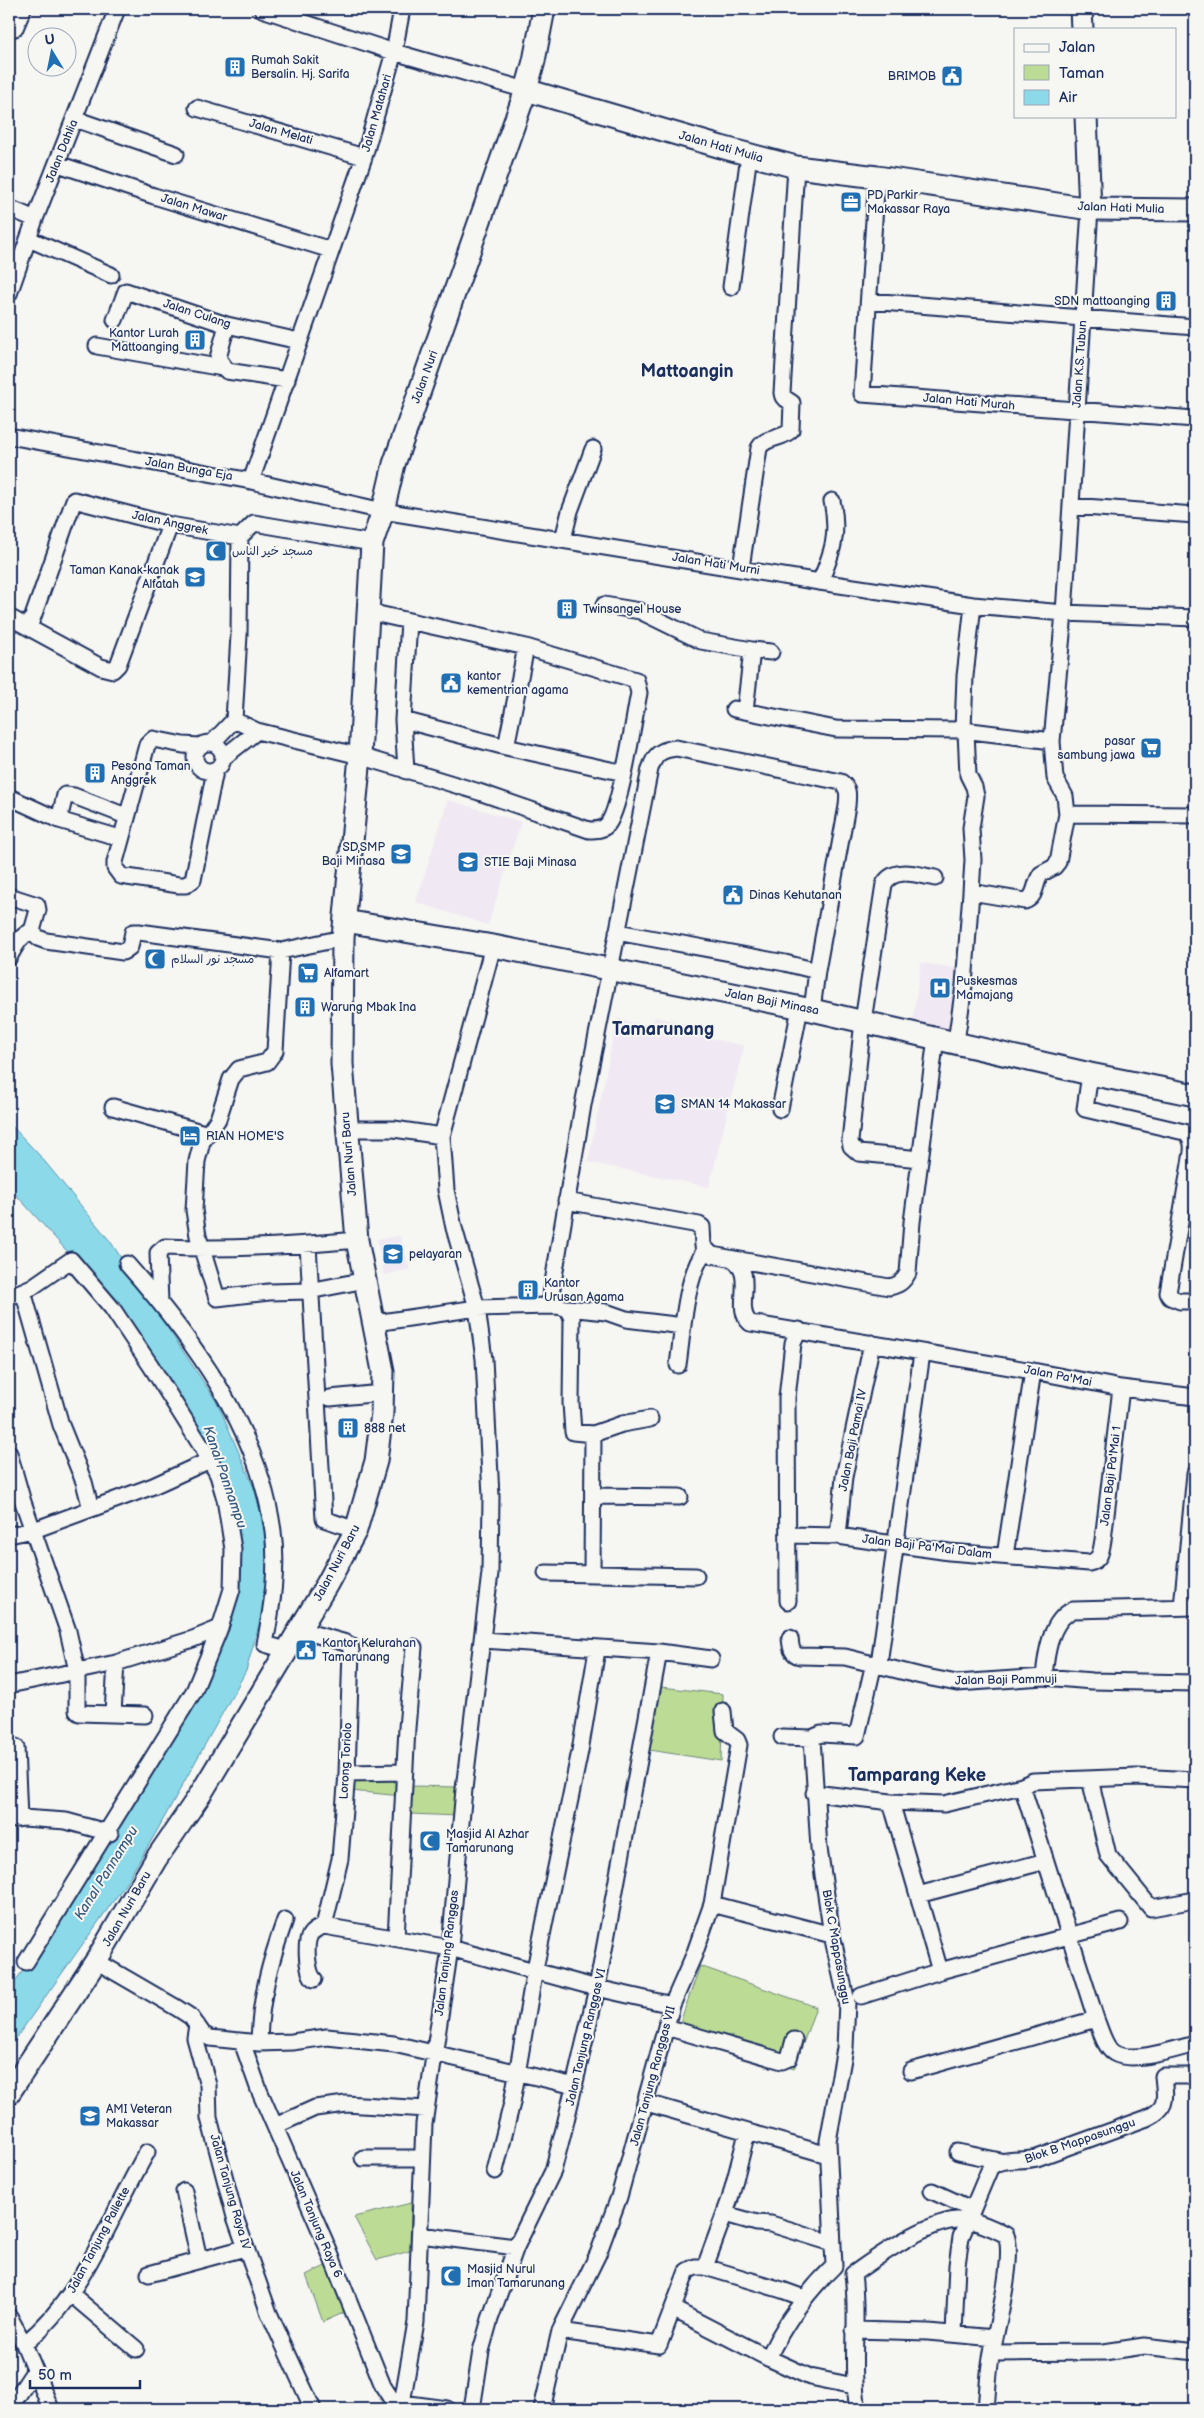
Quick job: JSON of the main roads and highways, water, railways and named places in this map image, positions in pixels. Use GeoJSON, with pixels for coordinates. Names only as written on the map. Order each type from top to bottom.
{"type":"FeatureCollection","features":[{"type":"Feature","properties":{"kind":"water","name":"Kanal Pannampu"},"geometry":{"type":"Polygon","coordinates":[[[9,1123],[41,1157],[110,1241],[218,1404],[254,1488],[269,1545],[266,1600],[246,1671],[124,1886],[9,2048],[9,1989],[34,1956],[199,1695],[238,1557],[205,1444],[130,1321],[9,1187],[9,1123]]]}},
{"type":"Feature","properties":{"kind":"place","name":"Rumah Sakit Bersalin. Hj. Sarifa"},"geometry":{"type":"Point","coordinates":[235,67]}},
{"type":"Feature","properties":{"kind":"place","name":"BRIMOB"},"geometry":{"type":"Point","coordinates":[952,76]}},
{"type":"Feature","properties":{"kind":"place","name":"PD Parkir Makassar Raya"},"geometry":{"type":"Point","coordinates":[851,202]}},
{"type":"Feature","properties":{"kind":"place","name":"SDN mattoanging"},"geometry":{"type":"Point","coordinates":[1166,301]}},
{"type":"Feature","properties":{"kind":"place","name":"Kantor Lurah Mattoanging"},"geometry":{"type":"Point","coordinates":[195,340]}},
{"type":"Feature","properties":{"kind":"place","name":"مسجد خير الناس"},"geometry":{"type":"Point","coordinates":[216,551]}},
{"type":"Feature","properties":{"kind":"place","name":"Taman Kanak-kanak Alfatah"},"geometry":{"type":"Point","coordinates":[195,577]}},
{"type":"Feature","properties":{"kind":"place","name":"Twinsangel House"},"geometry":{"type":"Point","coordinates":[567,609]}},
{"type":"Feature","properties":{"kind":"place","name":"kantor kementrian agama"},"geometry":{"type":"Point","coordinates":[451,683]}},
{"type":"Feature","properties":{"kind":"place","name":"pasar sambung jawa"},"geometry":{"type":"Point","coordinates":[1151,748]}},
{"type":"Feature","properties":{"kind":"place","name":"Pesona Taman Anggrek"},"geometry":{"type":"Point","coordinates":[95,773]}},
{"type":"Feature","properties":{"kind":"place","name":"SD,SMP Baji Minasa"},"geometry":{"type":"Point","coordinates":[401,854]}},
{"type":"Feature","properties":{"kind":"place","name":"STIE Baji Minasa"},"geometry":{"type":"Point","coordinates":[468,862]}},
{"type":"Feature","properties":{"kind":"place","name":"Dinas Kehutanan"},"geometry":{"type":"Point","coordinates":[733,895]}},
{"type":"Feature","properties":{"kind":"place","name":"مسجد نور السلام"},"geometry":{"type":"Point","coordinates":[155,959]}},
{"type":"Feature","properties":{"kind":"place","name":"Alfamart"},"geometry":{"type":"Point","coordinates":[308,973]}},
{"type":"Feature","properties":{"kind":"place","name":"Puskesmas Mamajang"},"geometry":{"type":"Point","coordinates":[940,988]}},
{"type":"Feature","properties":{"kind":"place","name":"Warung Mbak Ina"},"geometry":{"type":"Point","coordinates":[305,1007]}},
{"type":"Feature","properties":{"kind":"place","name":"SMAN 14 Makassar"},"geometry":{"type":"Point","coordinates":[665,1104]}},
{"type":"Feature","properties":{"kind":"place","name":"RIAN HOME'S"},"geometry":{"type":"Point","coordinates":[190,1136]}},
{"type":"Feature","properties":{"kind":"place","name":"pelayaran"},"geometry":{"type":"Point","coordinates":[393,1254]}},
{"type":"Feature","properties":{"kind":"place","name":"Kantor Urusan Agama"},"geometry":{"type":"Point","coordinates":[528,1290]}},
{"type":"Feature","properties":{"kind":"place","name":"888 net"},"geometry":{"type":"Point","coordinates":[348,1428]}},
{"type":"Feature","properties":{"kind":"place","name":"Kantor Kelurahan Tamarunang"},"geometry":{"type":"Point","coordinates":[306,1650]}},
{"type":"Feature","properties":{"kind":"place","name":"Masjid Al Azhar Tamarunang"},"geometry":{"type":"Point","coordinates":[430,1841]}},
{"type":"Feature","properties":{"kind":"place","name":"AMI Veteran Makassar"},"geometry":{"type":"Point","coordinates":[90,2116]}},
{"type":"Feature","properties":{"kind":"place","name":"Masjid Nurul Iman Tamarunang"},"geometry":{"type":"Point","coordinates":[451,2276]}},
{"type":"Feature","properties":{"kind":"district","name":"Mattoangin"},"geometry":{"type":"Point","coordinates":[687,371]}},
{"type":"Feature","properties":{"kind":"district","name":"Tamarunang"},"geometry":{"type":"Point","coordinates":[663,1029]}},
{"type":"Feature","properties":{"kind":"district","name":"Tamparang Keke"},"geometry":{"type":"Point","coordinates":[917,1775]}}]}
